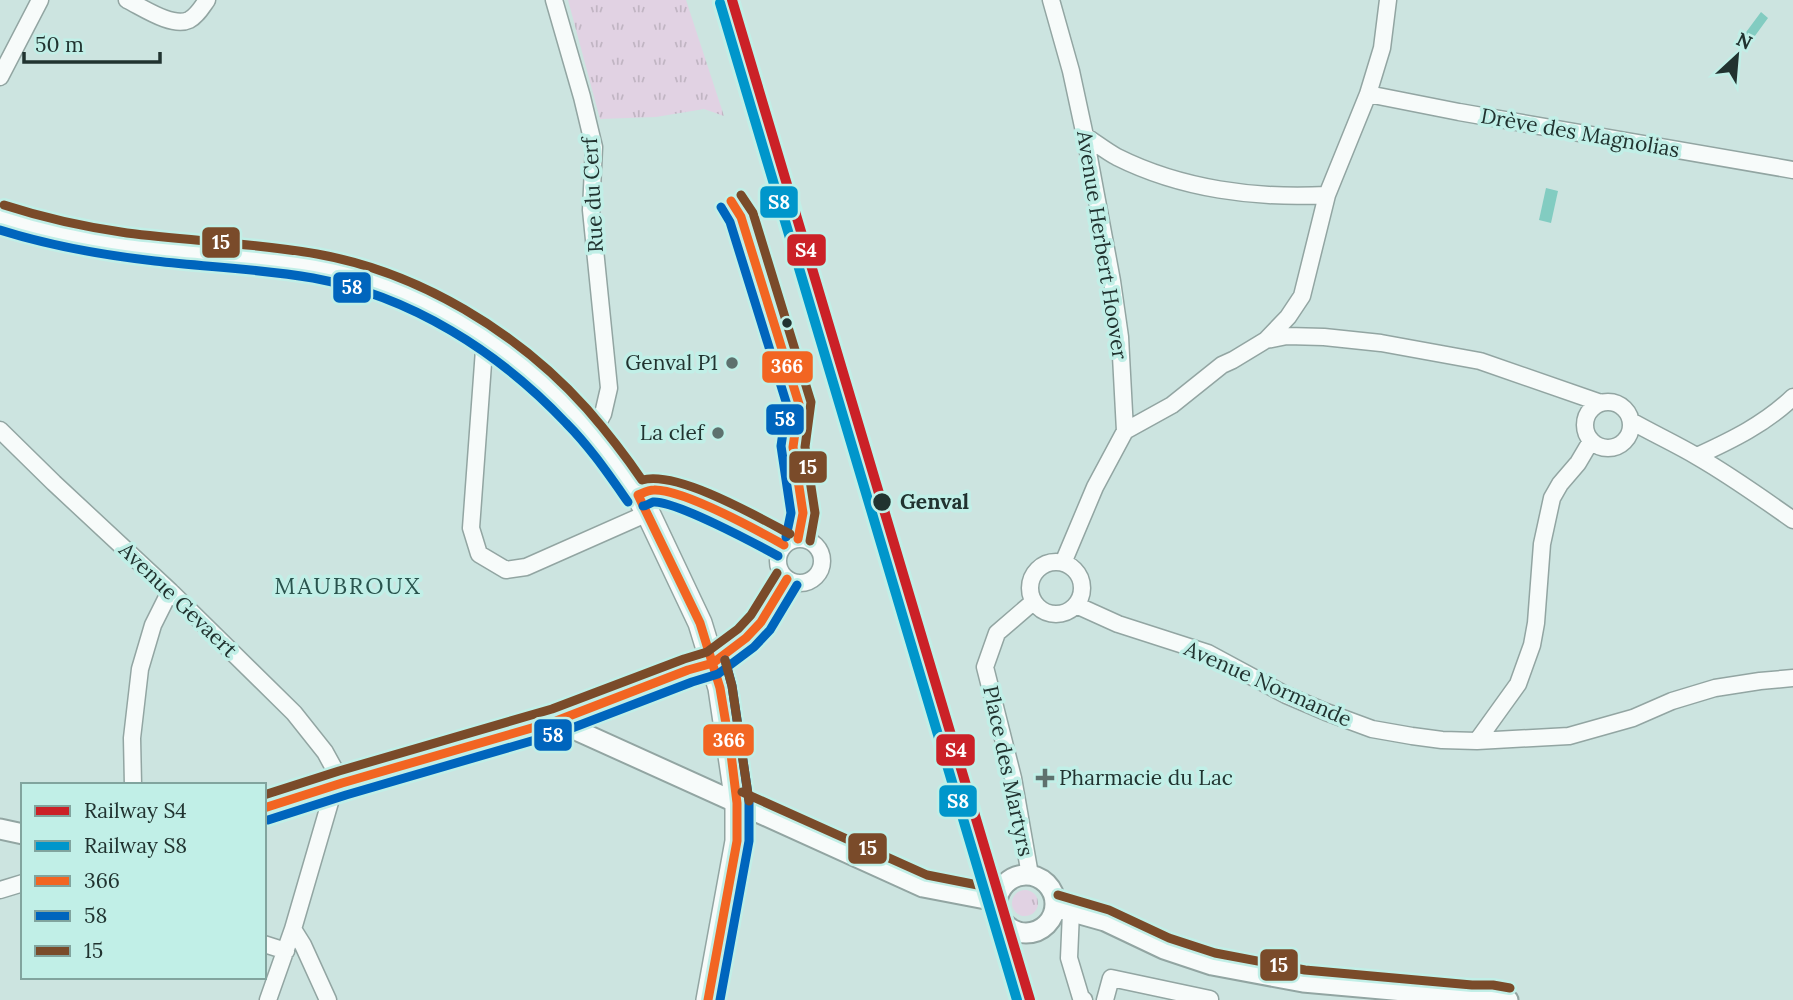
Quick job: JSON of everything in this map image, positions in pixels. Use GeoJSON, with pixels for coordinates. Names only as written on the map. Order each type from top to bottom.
{"type":"FeatureCollection","features":[{"type":"Feature","properties":{"kind":"main road"},"geometry":{"type":"LineString","coordinates":[[0,217],[30,228],[78,239],[323,268],[379,283],[430,304],[485,336],[540,377],[593,432],[620,466],[643,504],[701,624],[720,688],[737,803],[737,841],[708,1000]]}},
{"type":"Feature","properties":{"kind":"street"},"geometry":{"type":"LineString","coordinates":[[0,77],[40,0]]}},
{"type":"Feature","properties":{"kind":"street"},"geometry":{"type":"LineString","coordinates":[[127,0],[169,21],[186,22],[196,15],[207,0]]}},
{"type":"Feature","properties":{"kind":"street","name":"Rue du Cerf"},"geometry":{"type":"LineString","coordinates":[[554,0],[594,147],[591,210],[609,388],[603,414],[593,432]]}},
{"type":"Feature","properties":{"kind":"street","name":"Avenue Herbert Hoover"},"geometry":{"type":"LineString","coordinates":[[1051,0],[1071,71],[1112,281],[1125,430]]}},
{"type":"Feature","properties":{"kind":"street"},"geometry":{"type":"LineString","coordinates":[[1063,563],[1095,487],[1125,430],[1172,405],[1222,365],[1266,340],[1288,317],[1302,296],[1327,195],[1368,94],[1382,48],[1388,0]]}},
{"type":"Feature","properties":{"kind":"street","name":"Drève des Magnolias"},"geometry":{"type":"LineString","coordinates":[[1368,94],[1793,170]]}},
{"type":"Feature","properties":{"kind":"street"},"geometry":{"type":"LineString","coordinates":[[1085,136],[1116,156],[1159,175],[1209,189],[1279,195],[1327,195]]}},
{"type":"Feature","properties":{"kind":"street"},"geometry":{"type":"LineString","coordinates":[[485,336],[471,528],[479,554],[506,570],[526,567],[643,504],[655,489],[676,494],[784,545]]}},
{"type":"Feature","properties":{"kind":"street"},"geometry":{"type":"LineString","coordinates":[[1266,340],[1287,336],[1381,343],[1480,362],[1601,403]]}},
{"type":"Feature","properties":{"kind":"street"},"geometry":{"type":"LineString","coordinates":[[1548,384],[1586,416]]}},
{"type":"Feature","properties":{"kind":"street"},"geometry":{"type":"LineString","coordinates":[[1697,456],[1738,438],[1762,423],[1793,397]]}},
{"type":"Feature","properties":{"kind":"street"},"geometry":{"type":"LineString","coordinates":[[1658,437],[1625,442],[1612,449],[1598,445],[1585,430],[1586,416],[1601,403],[1620,405],[1632,421],[1697,456],[1793,520]]}},
{"type":"Feature","properties":{"kind":"street"},"geometry":{"type":"LineString","coordinates":[[1625,442],[1630,436],[1632,421]]}},
{"type":"Feature","properties":{"kind":"street","name":"Avenue Gevaert"},"geometry":{"type":"LineString","coordinates":[[0,430],[294,713],[325,752],[338,784]]}},
{"type":"Feature","properties":{"kind":"street"},"geometry":{"type":"LineString","coordinates":[[1477,741],[1518,684],[1532,645],[1542,544],[1552,498],[1578,463],[1598,445]]}},
{"type":"Feature","properties":{"kind":"street"},"geometry":{"type":"LineString","coordinates":[[794,539],[808,540],[819,550],[822,564],[809,581],[802,583],[787,579],[782,574],[777,561],[779,551],[784,545],[794,539]]}},
{"type":"Feature","properties":{"kind":"street"},"geometry":{"type":"LineString","coordinates":[[1051,562],[1063,563],[1074,570],[1081,581],[1082,593],[1076,605],[1066,613],[1054,615],[1033,602],[1029,590],[1031,578],[1039,568],[1051,562]]}},
{"type":"Feature","properties":{"kind":"street"},"geometry":{"type":"LineString","coordinates":[[266,807],[556,721],[713,663],[746,638],[761,622],[787,579]]}},
{"type":"Feature","properties":{"kind":"street"},"geometry":{"type":"LineString","coordinates":[[133,783],[132,738],[140,669],[153,625],[170,591]]}},
{"type":"Feature","properties":{"kind":"street","name":"Place des Martyrs"},"geometry":{"type":"LineString","coordinates":[[1030,875],[1013,778],[985,667],[997,633],[1033,602]]}},
{"type":"Feature","properties":{"kind":"street","name":"Avenue Normande"},"geometry":{"type":"LineString","coordinates":[[1076,605],[1118,624],[1208,653],[1286,695],[1372,729],[1442,740],[1477,741],[1569,736],[1633,718],[1672,701],[1715,688],[1793,678]]}},
{"type":"Feature","properties":{"kind":"street"},"geometry":{"type":"LineString","coordinates":[[556,721],[923,887],[996,901]]}},
{"type":"Feature","properties":{"kind":"street"},"geometry":{"type":"LineString","coordinates":[[268,1000],[338,784]]}},
{"type":"Feature","properties":{"kind":"street"},"geometry":{"type":"LineString","coordinates":[[0,829],[21,834]]}},
{"type":"Feature","properties":{"kind":"street"},"geometry":{"type":"LineString","coordinates":[[1063,909],[1039,931],[1023,933],[1009,928],[999,916],[996,901],[1002,887],[1019,876],[1030,875],[1046,883],[1063,909],[1069,958],[1081,998],[1084,1000]]}},
{"type":"Feature","properties":{"kind":"street"},"geometry":{"type":"LineString","coordinates":[[0,890],[21,884]]}},
{"type":"Feature","properties":{"kind":"street"},"geometry":{"type":"LineString","coordinates":[[1063,909],[1105,921],[1164,948],[1212,965],[1303,982],[1508,1000]]}},
{"type":"Feature","properties":{"kind":"street"},"geometry":{"type":"LineString","coordinates":[[293,929],[328,1000]]}},
{"type":"Feature","properties":{"kind":"street"},"geometry":{"type":"LineString","coordinates":[[266,945],[286,951]]}},
{"type":"Feature","properties":{"kind":"street"},"geometry":{"type":"LineString","coordinates":[[1105,1000],[1111,978],[1210,999]]}},
{"type":"Feature","properties":{"kind":"green space"},"geometry":{"type":"Polygon","coordinates":[[[568,0],[686,0],[724,116],[704,109],[656,117],[600,119],[568,0]]]}},
{"type":"Feature","properties":{"kind":"green space"},"geometry":{"type":"Polygon","coordinates":[[[1025,890],[1034,894],[1038,903],[1034,912],[1025,916],[1016,912],[1012,903],[1016,894],[1025,890]]]}},
{"type":"Feature","properties":{"kind":"shaded area"},"geometry":{"type":"Polygon","coordinates":[[[1761,12],[1768,18],[1749,44],[1741,39],[1761,12]]]}},
{"type":"Feature","properties":{"kind":"shaded area"},"geometry":{"type":"Polygon","coordinates":[[[1546,188],[1558,191],[1551,223],[1539,220],[1546,188]]]}},
{"type":"Feature","properties":{"kind":"railway"},"geometry":{"type":"LineString","coordinates":[[1014,992],[1017,1000]]}},
{"type":"Feature","properties":{"kind":"rail line","name":"S4"},"geometry":{"type":"LineString","coordinates":[[732,0],[1030,1000]]}},
{"type":"Feature","properties":{"kind":"rail line","name":"S8"},"geometry":{"type":"LineString","coordinates":[[720,3],[1017,1000]]}},
{"type":"Feature","properties":{"kind":"transit line","name":"15"},"geometry":{"type":"LineString","coordinates":[[741,195],[753,213],[811,402],[805,447],[815,513],[810,541]]}},
{"type":"Feature","properties":{"kind":"transit line","name":"366"},"geometry":{"type":"LineString","coordinates":[[731,201],[741,217],[799,404],[793,447],[803,513],[798,539]]}},
{"type":"Feature","properties":{"kind":"transit line","name":"15"},"geometry":{"type":"LineString","coordinates":[[4,205],[111,231],[317,254],[393,275],[464,309],[530,355],[587,409],[642,480],[657,479],[696,488],[790,534]]}},
{"type":"Feature","properties":{"kind":"transit line","name":"58"},"geometry":{"type":"LineString","coordinates":[[721,207],[730,222],[787,405],[781,446],[791,513],[786,537]]}},
{"type":"Feature","properties":{"kind":"transit line","name":"58"},"geometry":{"type":"LineString","coordinates":[[0,230],[57,245],[116,256],[313,278],[384,298],[451,331],[512,373],[575,432],[628,502]]}},
{"type":"Feature","properties":{"kind":"transit line","name":"366"},"geometry":{"type":"LineString","coordinates":[[638,495],[654,490],[682,496],[784,545]]}},
{"type":"Feature","properties":{"kind":"transit line","name":"366"},"geometry":{"type":"LineString","coordinates":[[638,495],[700,623],[720,688],[731,754],[737,803],[737,841],[708,1000]]}},
{"type":"Feature","properties":{"kind":"transit line","name":"58"},"geometry":{"type":"LineString","coordinates":[[643,506],[653,502],[678,508],[778,556]]}},
{"type":"Feature","properties":{"kind":"transit line","name":"15"},"geometry":{"type":"LineString","coordinates":[[266,794],[552,709],[707,652],[738,629],[751,615],[777,573]]}},
{"type":"Feature","properties":{"kind":"transit line","name":"366"},"geometry":{"type":"LineString","coordinates":[[266,807],[556,721],[713,663],[746,638],[761,622],[787,579]]}},
{"type":"Feature","properties":{"kind":"transit line","name":"58"},"geometry":{"type":"LineString","coordinates":[[268,820],[559,733],[718,674],[754,647],[770,630],[797,585]]}},
{"type":"Feature","properties":{"kind":"transit line","name":"58"},"geometry":{"type":"LineString","coordinates":[[720,1000],[749,841],[749,801],[732,686],[725,660]]}},
{"type":"Feature","properties":{"kind":"transit line","name":"15"},"geometry":{"type":"LineString","coordinates":[[725,660],[732,686],[749,801]]}},
{"type":"Feature","properties":{"kind":"transit line","name":"15"},"geometry":{"type":"LineString","coordinates":[[742,792],[927,875],[998,889]]}},
{"type":"Feature","properties":{"kind":"transit line","name":"15"},"geometry":{"type":"LineString","coordinates":[[1058,895],[1109,910],[1169,938],[1215,953],[1305,970],[1510,988]]}},
{"type":"Feature","properties":{"kind":"place","name":"Genval P1"},"geometry":{"type":"Point","coordinates":[732,363]}},
{"type":"Feature","properties":{"kind":"place","name":"La clef"},"geometry":{"type":"Point","coordinates":[718,433]}},
{"type":"Feature","properties":{"kind":"place","name":"Genval"},"geometry":{"type":"Point","coordinates":[882,502]}},
{"type":"Feature","properties":{"kind":"place","name":"Pharmacie du Lac"},"geometry":{"type":"Point","coordinates":[1045,778]}},
{"type":"Feature","properties":{"kind":"district","name":"MAUBROUX"},"geometry":{"type":"Point","coordinates":[348,586]}}]}
